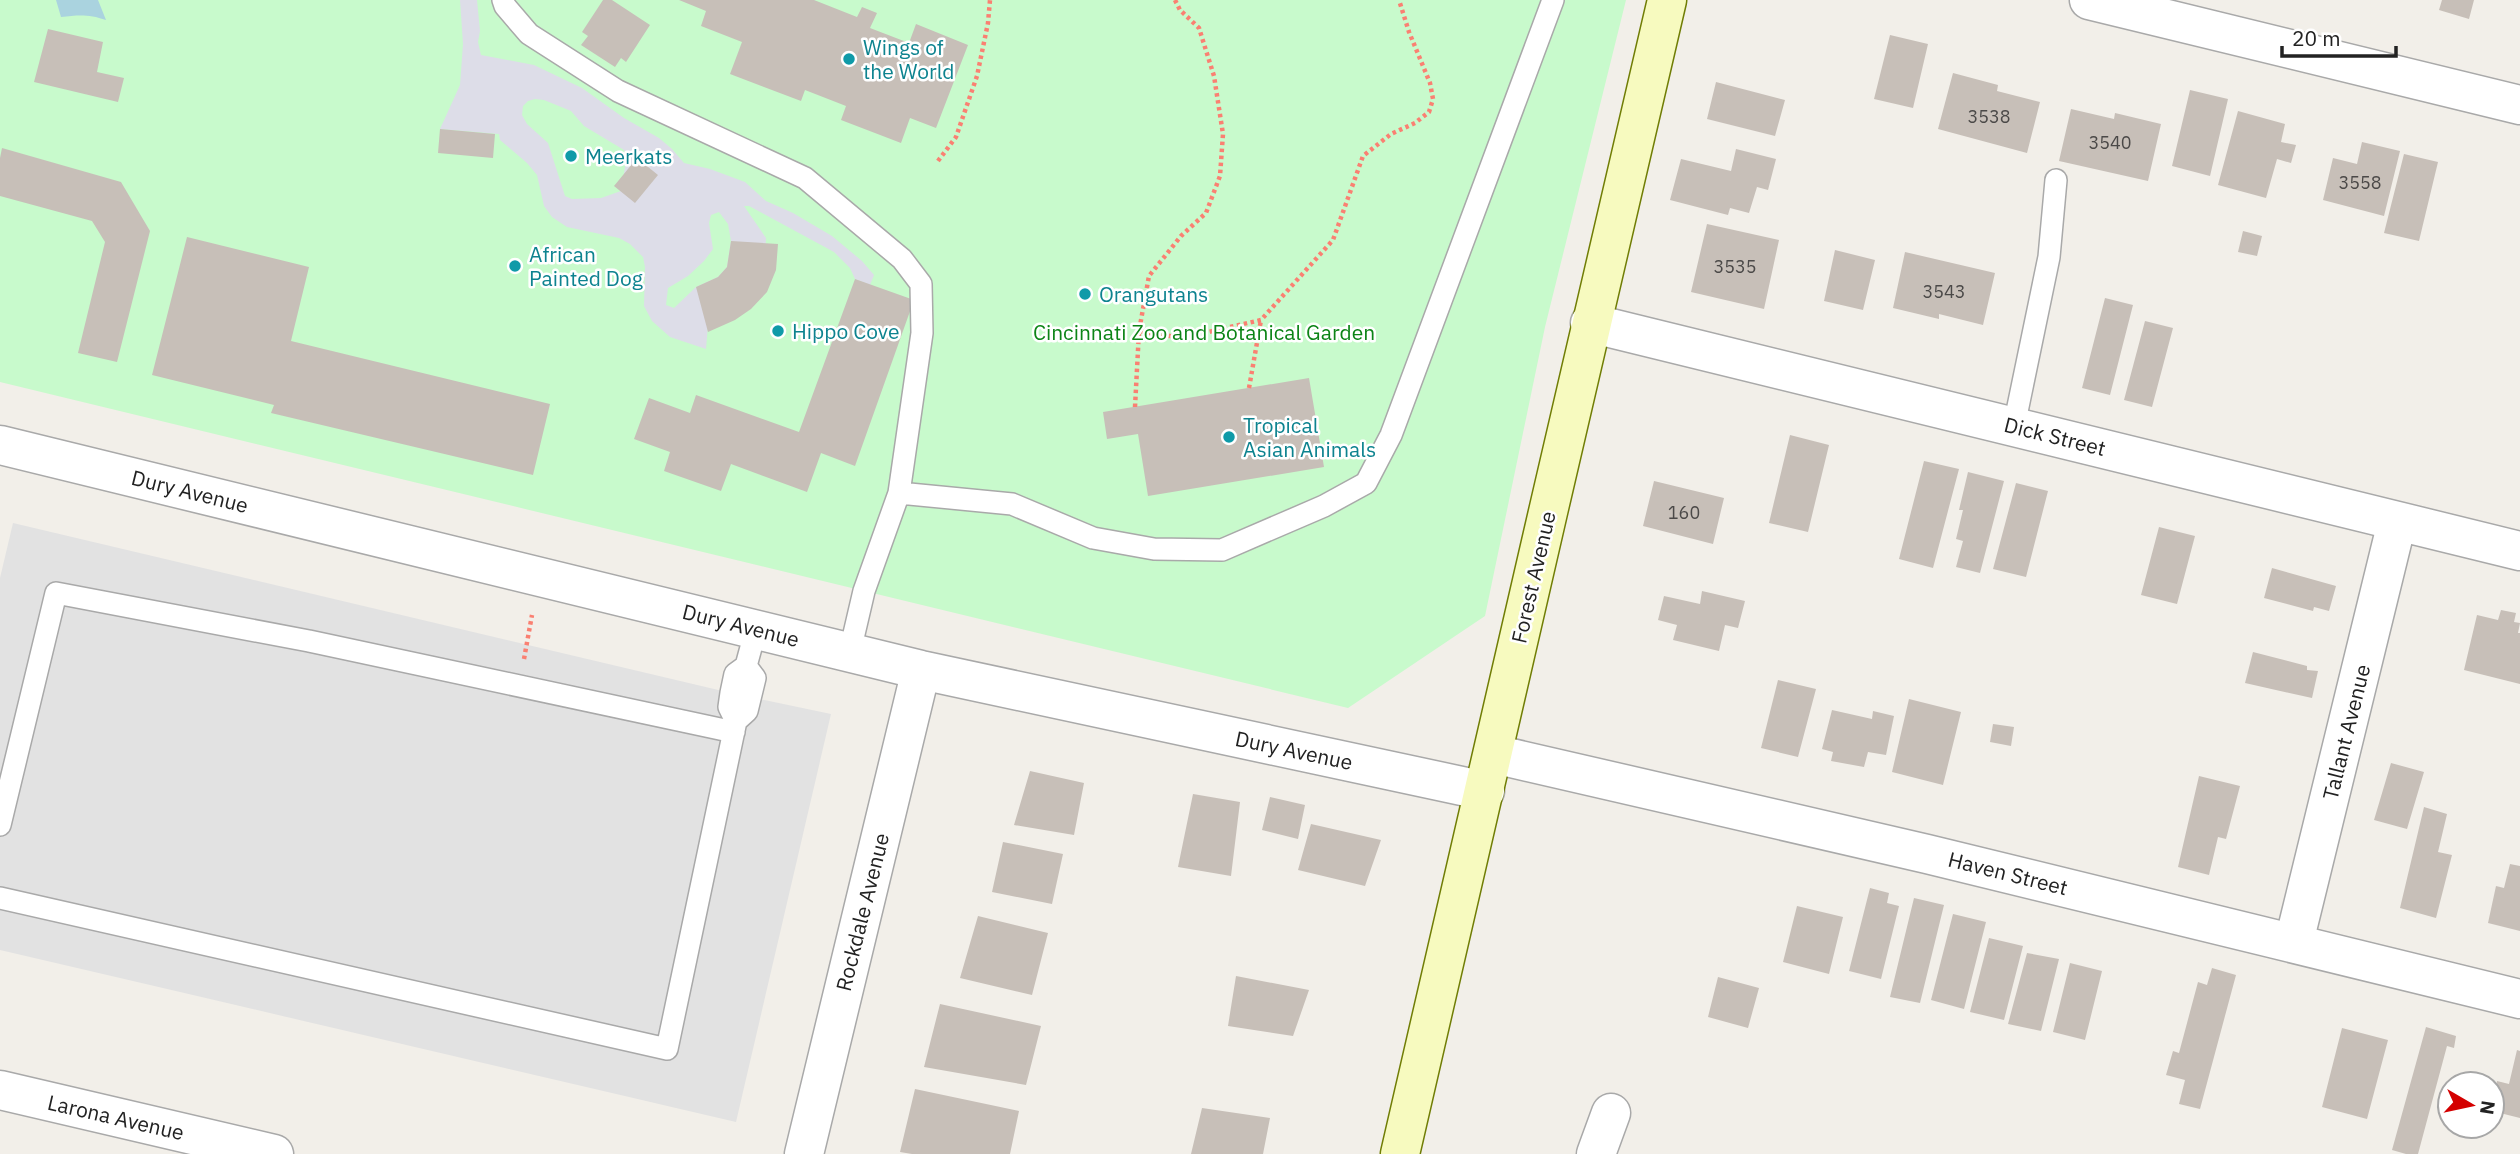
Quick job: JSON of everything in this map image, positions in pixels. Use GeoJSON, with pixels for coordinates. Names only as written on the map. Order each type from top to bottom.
{"type":"FeatureCollection","features":[{"type":"Feature","properties":{"kind":"street","name":"Forest Avenue"},"geometry":{"type":"LineString","coordinates":[[1400,1154],[1494,754],[1590,323],[1667,0]]}},
{"type":"Feature","properties":{"kind":"street"},"geometry":{"type":"LineString","coordinates":[[2089,0],[2520,105]]}},
{"type":"Feature","properties":{"kind":"street","name":"Dick Street"},"geometry":{"type":"LineString","coordinates":[[1590,323],[2520,551]]}},
{"type":"Feature","properties":{"kind":"street","name":"Dury Avenue"},"geometry":{"type":"LineString","coordinates":[[0,445],[921,670],[1485,792]]}},
{"type":"Feature","properties":{"kind":"street","name":"Tallant Avenue"},"geometry":{"type":"LineString","coordinates":[[2294,942],[2398,522]]}},
{"type":"Feature","properties":{"kind":"street","name":"Rockdale Avenue"},"geometry":{"type":"LineString","coordinates":[[804,1154],[921,670]]}},
{"type":"Feature","properties":{"kind":"street","name":"Haven Street"},"geometry":{"type":"LineString","coordinates":[[1494,754],[1927,853],[2520,999]]}},
{"type":"Feature","properties":{"kind":"street","name":"Larona Avenue"},"geometry":{"type":"LineString","coordinates":[[0,1090],[274,1154]]}},
{"type":"Feature","properties":{"kind":"street"},"geometry":{"type":"LineString","coordinates":[[1596,1154],[1611,1113]]}},
{"type":"Feature","properties":{"kind":"lane"},"geometry":{"type":"LineString","coordinates":[[503,0],[529,34],[618,92],[806,178],[902,259],[921,284],[922,333],[899,493],[864,591],[850,651]]}},
{"type":"Feature","properties":{"kind":"lane"},"geometry":{"type":"LineString","coordinates":[[899,493],[1012,504],[1093,538],[1154,549],[1222,550],[1324,506],[1366,482],[1391,435],[1553,0]]}},
{"type":"Feature","properties":{"kind":"lane"},"geometry":{"type":"LineString","coordinates":[[2014,426],[2049,257],[2056,180]]}},
{"type":"Feature","properties":{"kind":"lane"},"geometry":{"type":"LineString","coordinates":[[0,825],[56,593],[735,726]]}},
{"type":"Feature","properties":{"kind":"lane"},"geometry":{"type":"LineString","coordinates":[[0,898],[667,1049],[735,726],[747,711],[755,678],[746,666],[756,629]]}},
{"type":"Feature","properties":{"kind":"path"},"geometry":{"type":"LineString","coordinates":[[938,161],[956,137],[977,76],[990,0]]}},
{"type":"Feature","properties":{"kind":"path"},"geometry":{"type":"LineString","coordinates":[[1136,407],[1139,331],[1149,276],[1181,236],[1206,213],[1220,176],[1223,134],[1214,76],[1199,29],[1180,10],[1175,0]]}},
{"type":"Feature","properties":{"kind":"path"},"geometry":{"type":"LineString","coordinates":[[1249,388],[1261,320],[1333,240],[1363,156],[1391,134],[1415,123],[1429,112],[1433,99],[1430,83],[1399,0]]}},
{"type":"Feature","properties":{"kind":"path"},"geometry":{"type":"LineString","coordinates":[[1139,331],[1182,338],[1261,320]]}},
{"type":"Feature","properties":{"kind":"path"},"geometry":{"type":"LineString","coordinates":[[520,686],[533,608]]}},
{"type":"Feature","properties":{"kind":"green space","name":"Cincinnati Zoo and Botanical Garden"},"geometry":{"type":"Polygon","coordinates":[[[0,0],[1626,0],[1545,327],[1485,616],[1348,708],[0,382],[0,0]]]}},
{"type":"Feature","properties":{"kind":"shaded area"},"geometry":{"type":"Polygon","coordinates":[[[460,0],[477,0],[481,55],[534,65],[582,88],[624,118],[659,138],[684,163],[745,182],[766,201],[832,236],[874,275],[870,285],[855,279],[850,268],[834,252],[749,206],[744,206],[766,238],[765,257],[708,325],[706,349],[670,337],[652,321],[644,306],[643,257],[630,244],[619,238],[567,227],[552,217],[544,206],[537,175],[500,140],[499,134],[440,129],[460,85],[463,44],[460,0]],[[535,99],[523,106],[522,115],[527,124],[548,143],[565,196],[572,199],[601,198],[621,191],[626,161],[624,150],[584,126],[571,111],[535,99]],[[719,212],[711,215],[709,223],[713,249],[688,276],[668,288],[666,305],[674,308],[696,287],[718,277],[727,267],[731,241],[728,224],[719,212]]]}},
{"type":"Feature","properties":{"kind":"shaded area"},"geometry":{"type":"Polygon","coordinates":[[[13,523],[731,693],[831,714],[736,1122],[0,950],[0,578],[13,523]]]}},
{"type":"Feature","properties":{"kind":"water"},"geometry":{"type":"Polygon","coordinates":[[[56,0],[98,0],[106,20],[83,16],[61,17],[56,0]]]}},
{"type":"Feature","properties":{"kind":"building"},"geometry":{"type":"Polygon","coordinates":[[[603,0],[612,0],[650,25],[626,62],[621,58],[615,67],[581,45],[588,36],[582,32],[603,0]]]}},
{"type":"Feature","properties":{"kind":"building","name":"Wings of the World"},"geometry":{"type":"Polygon","coordinates":[[[679,0],[814,0],[857,17],[862,7],[877,13],[870,28],[909,43],[916,24],[968,45],[936,128],[910,118],[901,143],[841,120],[846,106],[805,90],[801,101],[730,74],[742,42],[701,26],[706,11],[679,0]]]}},
{"type":"Feature","properties":{"kind":"building"},"geometry":{"type":"Polygon","coordinates":[[[2442,0],[2474,0],[2469,19],[2439,10],[2442,0]]]}},
{"type":"Feature","properties":{"kind":"building"},"geometry":{"type":"Polygon","coordinates":[[[48,29],[103,42],[97,72],[124,78],[118,102],[34,82],[48,29]]]}},
{"type":"Feature","properties":{"kind":"building"},"geometry":{"type":"Polygon","coordinates":[[[1890,35],[1928,44],[1913,108],[1874,99],[1890,35]]]}},
{"type":"Feature","properties":{"kind":"building"},"geometry":{"type":"Polygon","coordinates":[[[1953,73],[1998,85],[1997,91],[2040,102],[2027,153],[1938,129],[1953,73]]]}},
{"type":"Feature","properties":{"kind":"building"},"geometry":{"type":"Polygon","coordinates":[[[1716,82],[1785,100],[1775,136],[1707,119],[1716,82]]]}},
{"type":"Feature","properties":{"kind":"building"},"geometry":{"type":"Polygon","coordinates":[[[2190,90],[2228,99],[2210,176],[2172,166],[2190,90]]]}},
{"type":"Feature","properties":{"kind":"building"},"geometry":{"type":"Polygon","coordinates":[[[2071,109],[2114,119],[2115,113],[2161,124],[2148,181],[2059,161],[2071,109]]]}},
{"type":"Feature","properties":{"kind":"building"},"geometry":{"type":"Polygon","coordinates":[[[2238,111],[2285,124],[2281,142],[2296,145],[2291,163],[2277,159],[2266,198],[2218,185],[2238,111]]]}},
{"type":"Feature","properties":{"kind":"building"},"geometry":{"type":"Polygon","coordinates":[[[440,129],[495,134],[493,158],[438,153],[440,129]]]}},
{"type":"Feature","properties":{"kind":"building"},"geometry":{"type":"Polygon","coordinates":[[[2362,142],[2400,151],[2384,216],[2323,200],[2333,158],[2357,164],[2362,142]]]}},
{"type":"Feature","properties":{"kind":"building"},"geometry":{"type":"Polygon","coordinates":[[[2,148],[121,182],[150,231],[117,362],[78,353],[105,242],[92,221],[0,196],[2,148]]]}},
{"type":"Feature","properties":{"kind":"building"},"geometry":{"type":"Polygon","coordinates":[[[1736,149],[1776,159],[1768,190],[1757,187],[1749,213],[1730,208],[1728,215],[1670,200],[1681,159],[1731,171],[1736,149]]]}},
{"type":"Feature","properties":{"kind":"building"},"geometry":{"type":"Polygon","coordinates":[[[2404,154],[2438,162],[2419,241],[2384,233],[2404,154]]]}},
{"type":"Feature","properties":{"kind":"building"},"geometry":{"type":"Polygon","coordinates":[[[637,158],[658,175],[635,203],[614,186],[637,158]]]}},
{"type":"Feature","properties":{"kind":"building"},"geometry":{"type":"Polygon","coordinates":[[[1707,224],[1779,240],[1764,309],[1691,292],[1707,224]]]}},
{"type":"Feature","properties":{"kind":"building"},"geometry":{"type":"Polygon","coordinates":[[[2243,231],[2262,236],[2257,256],[2238,252],[2243,231]]]}},
{"type":"Feature","properties":{"kind":"building"},"geometry":{"type":"Polygon","coordinates":[[[187,237],[309,267],[291,341],[550,404],[533,475],[271,413],[274,405],[152,375],[187,237]]]}},
{"type":"Feature","properties":{"kind":"building"},"geometry":{"type":"Polygon","coordinates":[[[731,241],[778,244],[776,270],[767,292],[751,309],[735,320],[708,332],[696,287],[718,277],[727,267],[731,241]]]}},
{"type":"Feature","properties":{"kind":"building"},"geometry":{"type":"Polygon","coordinates":[[[1835,250],[1875,260],[1863,310],[1824,301],[1835,250]]]}},
{"type":"Feature","properties":{"kind":"building"},"geometry":{"type":"Polygon","coordinates":[[[1905,252],[1995,273],[1983,325],[1939,314],[1939,319],[1893,308],[1905,252]]]}},
{"type":"Feature","properties":{"kind":"building"},"geometry":{"type":"Polygon","coordinates":[[[855,279],[914,300],[855,466],[821,453],[807,492],[731,464],[721,491],[664,471],[670,452],[634,439],[649,398],[690,413],[696,395],[799,432],[855,279]]]}},
{"type":"Feature","properties":{"kind":"building"},"geometry":{"type":"Polygon","coordinates":[[[2105,298],[2133,305],[2110,395],[2082,388],[2105,298]]]}},
{"type":"Feature","properties":{"kind":"building"},"geometry":{"type":"Polygon","coordinates":[[[2145,321],[2173,328],[2152,407],[2124,400],[2145,321]]]}},
{"type":"Feature","properties":{"kind":"building","name":"Tropical Asian Animals"},"geometry":{"type":"Polygon","coordinates":[[[1309,378],[1324,467],[1148,496],[1138,434],[1107,439],[1103,412],[1309,378]]]}},
{"type":"Feature","properties":{"kind":"building"},"geometry":{"type":"Polygon","coordinates":[[[1790,435],[1829,445],[1808,532],[1769,523],[1790,435]]]}},
{"type":"Feature","properties":{"kind":"building"},"geometry":{"type":"Polygon","coordinates":[[[1924,461],[1959,469],[1933,568],[1899,559],[1924,461]]]}},
{"type":"Feature","properties":{"kind":"building"},"geometry":{"type":"Polygon","coordinates":[[[1968,472],[2004,481],[1980,573],[1956,567],[1963,541],[1956,539],[1963,510],[1959,510],[1968,472]]]}},
{"type":"Feature","properties":{"kind":"building"},"geometry":{"type":"Polygon","coordinates":[[[1654,481],[1724,498],[1713,544],[1643,526],[1654,481]]]}},
{"type":"Feature","properties":{"kind":"building"},"geometry":{"type":"Polygon","coordinates":[[[2016,483],[2048,491],[2026,577],[1993,569],[2016,483]]]}},
{"type":"Feature","properties":{"kind":"building"},"geometry":{"type":"Polygon","coordinates":[[[2159,527],[2195,536],[2177,604],[2141,595],[2159,527]]]}},
{"type":"Feature","properties":{"kind":"building"},"geometry":{"type":"Polygon","coordinates":[[[2272,568],[2336,586],[2329,611],[2314,607],[2313,611],[2264,598],[2272,568]]]}},
{"type":"Feature","properties":{"kind":"building"},"geometry":{"type":"Polygon","coordinates":[[[1702,591],[1745,601],[1738,628],[1725,625],[1719,651],[1673,640],[1677,625],[1658,620],[1664,596],[1700,604],[1702,591]]]}},
{"type":"Feature","properties":{"kind":"building"},"geometry":{"type":"Polygon","coordinates":[[[2501,610],[2516,613],[2514,622],[2520,623],[2520,684],[2464,670],[2477,615],[2498,620],[2501,610]]]}},
{"type":"Feature","properties":{"kind":"building"},"geometry":{"type":"Polygon","coordinates":[[[2253,652],[2307,666],[2307,670],[2318,671],[2312,698],[2245,683],[2253,652]]]}},
{"type":"Feature","properties":{"kind":"building"},"geometry":{"type":"Polygon","coordinates":[[[1778,680],[1816,689],[1798,757],[1761,748],[1778,680]]]}},
{"type":"Feature","properties":{"kind":"building"},"geometry":{"type":"Polygon","coordinates":[[[1909,699],[1961,712],[1943,785],[1892,772],[1909,699]]]}},
{"type":"Feature","properties":{"kind":"building"},"geometry":{"type":"Polygon","coordinates":[[[1832,710],[1872,719],[1873,711],[1894,716],[1886,755],[1868,752],[1864,767],[1831,761],[1833,752],[1822,749],[1832,710]]]}},
{"type":"Feature","properties":{"kind":"building"},"geometry":{"type":"Polygon","coordinates":[[[1993,724],[2014,727],[2011,746],[1990,742],[1993,724]]]}},
{"type":"Feature","properties":{"kind":"building"},"geometry":{"type":"Polygon","coordinates":[[[2391,763],[2424,772],[2407,829],[2374,820],[2391,763]]]}},
{"type":"Feature","properties":{"kind":"building"},"geometry":{"type":"Polygon","coordinates":[[[1030,771],[1084,783],[1074,835],[1014,825],[1030,771]]]}},
{"type":"Feature","properties":{"kind":"building"},"geometry":{"type":"Polygon","coordinates":[[[2199,776],[2240,786],[2226,839],[2218,837],[2209,875],[2178,867],[2199,776]]]}},
{"type":"Feature","properties":{"kind":"building"},"geometry":{"type":"Polygon","coordinates":[[[1193,794],[1240,802],[1231,876],[1178,867],[1193,794]]]}},
{"type":"Feature","properties":{"kind":"building"},"geometry":{"type":"Polygon","coordinates":[[[1270,797],[1305,805],[1298,839],[1262,830],[1270,797]]]}},
{"type":"Feature","properties":{"kind":"building"},"geometry":{"type":"Polygon","coordinates":[[[2424,807],[2447,814],[2438,852],[2452,855],[2436,918],[2400,908],[2424,807]]]}},
{"type":"Feature","properties":{"kind":"building"},"geometry":{"type":"Polygon","coordinates":[[[1311,824],[1381,840],[1365,886],[1298,870],[1311,824]]]}},
{"type":"Feature","properties":{"kind":"building"},"geometry":{"type":"Polygon","coordinates":[[[1003,842],[1063,854],[1052,904],[992,892],[1003,842]]]}},
{"type":"Feature","properties":{"kind":"building"},"geometry":{"type":"Polygon","coordinates":[[[2510,864],[2520,866],[2520,931],[2488,923],[2496,886],[2504,888],[2510,864]]]}},
{"type":"Feature","properties":{"kind":"building"},"geometry":{"type":"Polygon","coordinates":[[[1870,888],[1889,893],[1887,903],[1899,906],[1881,979],[1849,971],[1870,888]]]}},
{"type":"Feature","properties":{"kind":"building"},"geometry":{"type":"Polygon","coordinates":[[[1914,898],[1944,905],[1920,1003],[1890,997],[1914,898]]]}},
{"type":"Feature","properties":{"kind":"building"},"geometry":{"type":"Polygon","coordinates":[[[1797,906],[1843,917],[1829,974],[1783,962],[1797,906]]]}},
{"type":"Feature","properties":{"kind":"building"},"geometry":{"type":"Polygon","coordinates":[[[1953,914],[1986,922],[1964,1009],[1931,1000],[1953,914]]]}},
{"type":"Feature","properties":{"kind":"building"},"geometry":{"type":"Polygon","coordinates":[[[978,916],[1048,933],[1032,995],[960,978],[978,916]]]}},
{"type":"Feature","properties":{"kind":"building"},"geometry":{"type":"Polygon","coordinates":[[[1989,938],[2023,946],[2004,1020],[1970,1012],[1989,938]]]}},
{"type":"Feature","properties":{"kind":"building"},"geometry":{"type":"Polygon","coordinates":[[[2027,953],[2059,959],[2041,1031],[2008,1024],[2027,953]]]}},
{"type":"Feature","properties":{"kind":"building"},"geometry":{"type":"Polygon","coordinates":[[[2070,963],[2102,971],[2085,1040],[2053,1032],[2070,963]]]}},
{"type":"Feature","properties":{"kind":"building"},"geometry":{"type":"Polygon","coordinates":[[[2212,968],[2236,975],[2200,1109],[2179,1104],[2185,1080],[2166,1075],[2173,1051],[2179,1053],[2198,982],[2207,985],[2212,968]]]}},
{"type":"Feature","properties":{"kind":"building"},"geometry":{"type":"Polygon","coordinates":[[[1236,976],[1309,990],[1293,1036],[1228,1026],[1236,976]]]}},
{"type":"Feature","properties":{"kind":"building"},"geometry":{"type":"Polygon","coordinates":[[[1718,977],[1759,988],[1748,1028],[1708,1017],[1718,977]]]}},
{"type":"Feature","properties":{"kind":"building"},"geometry":{"type":"Polygon","coordinates":[[[940,1004],[1041,1026],[1026,1085],[924,1067],[940,1004]]]}},
{"type":"Feature","properties":{"kind":"building"},"geometry":{"type":"Polygon","coordinates":[[[2426,1027],[2456,1036],[2454,1048],[2447,1046],[2441,1070],[2436,1070],[2436,1087],[2418,1154],[2392,1150],[2426,1027]]]}},
{"type":"Feature","properties":{"kind":"building"},"geometry":{"type":"Polygon","coordinates":[[[2342,1028],[2388,1040],[2367,1119],[2322,1107],[2342,1028]]]}},
{"type":"Feature","properties":{"kind":"building"},"geometry":{"type":"Polygon","coordinates":[[[2517,1050],[2520,1051],[2520,1118],[2506,1114],[2506,1083],[2509,1084],[2517,1050]]]}},
{"type":"Feature","properties":{"kind":"building"},"geometry":{"type":"Polygon","coordinates":[[[915,1089],[1019,1111],[1010,1154],[900,1152],[915,1089]]]}},
{"type":"Feature","properties":{"kind":"building"},"geometry":{"type":"Polygon","coordinates":[[[1202,1108],[1270,1118],[1263,1154],[1191,1154],[1202,1108]]]}},
{"type":"Feature","properties":{"kind":"place","name":"Wings of the World"},"geometry":{"type":"Point","coordinates":[849,59]}},
{"type":"Feature","properties":{"kind":"place","name":"Meerkats"},"geometry":{"type":"Point","coordinates":[571,156]}},
{"type":"Feature","properties":{"kind":"place","name":"African Painted Dog"},"geometry":{"type":"Point","coordinates":[515,266]}},
{"type":"Feature","properties":{"kind":"place","name":"Orangutans"},"geometry":{"type":"Point","coordinates":[1085,294]}},
{"type":"Feature","properties":{"kind":"place","name":"Hippo Cove"},"geometry":{"type":"Point","coordinates":[778,331]}},
{"type":"Feature","properties":{"kind":"place","name":"Tropical Asian Animals"},"geometry":{"type":"Point","coordinates":[1229,437]}}]}
